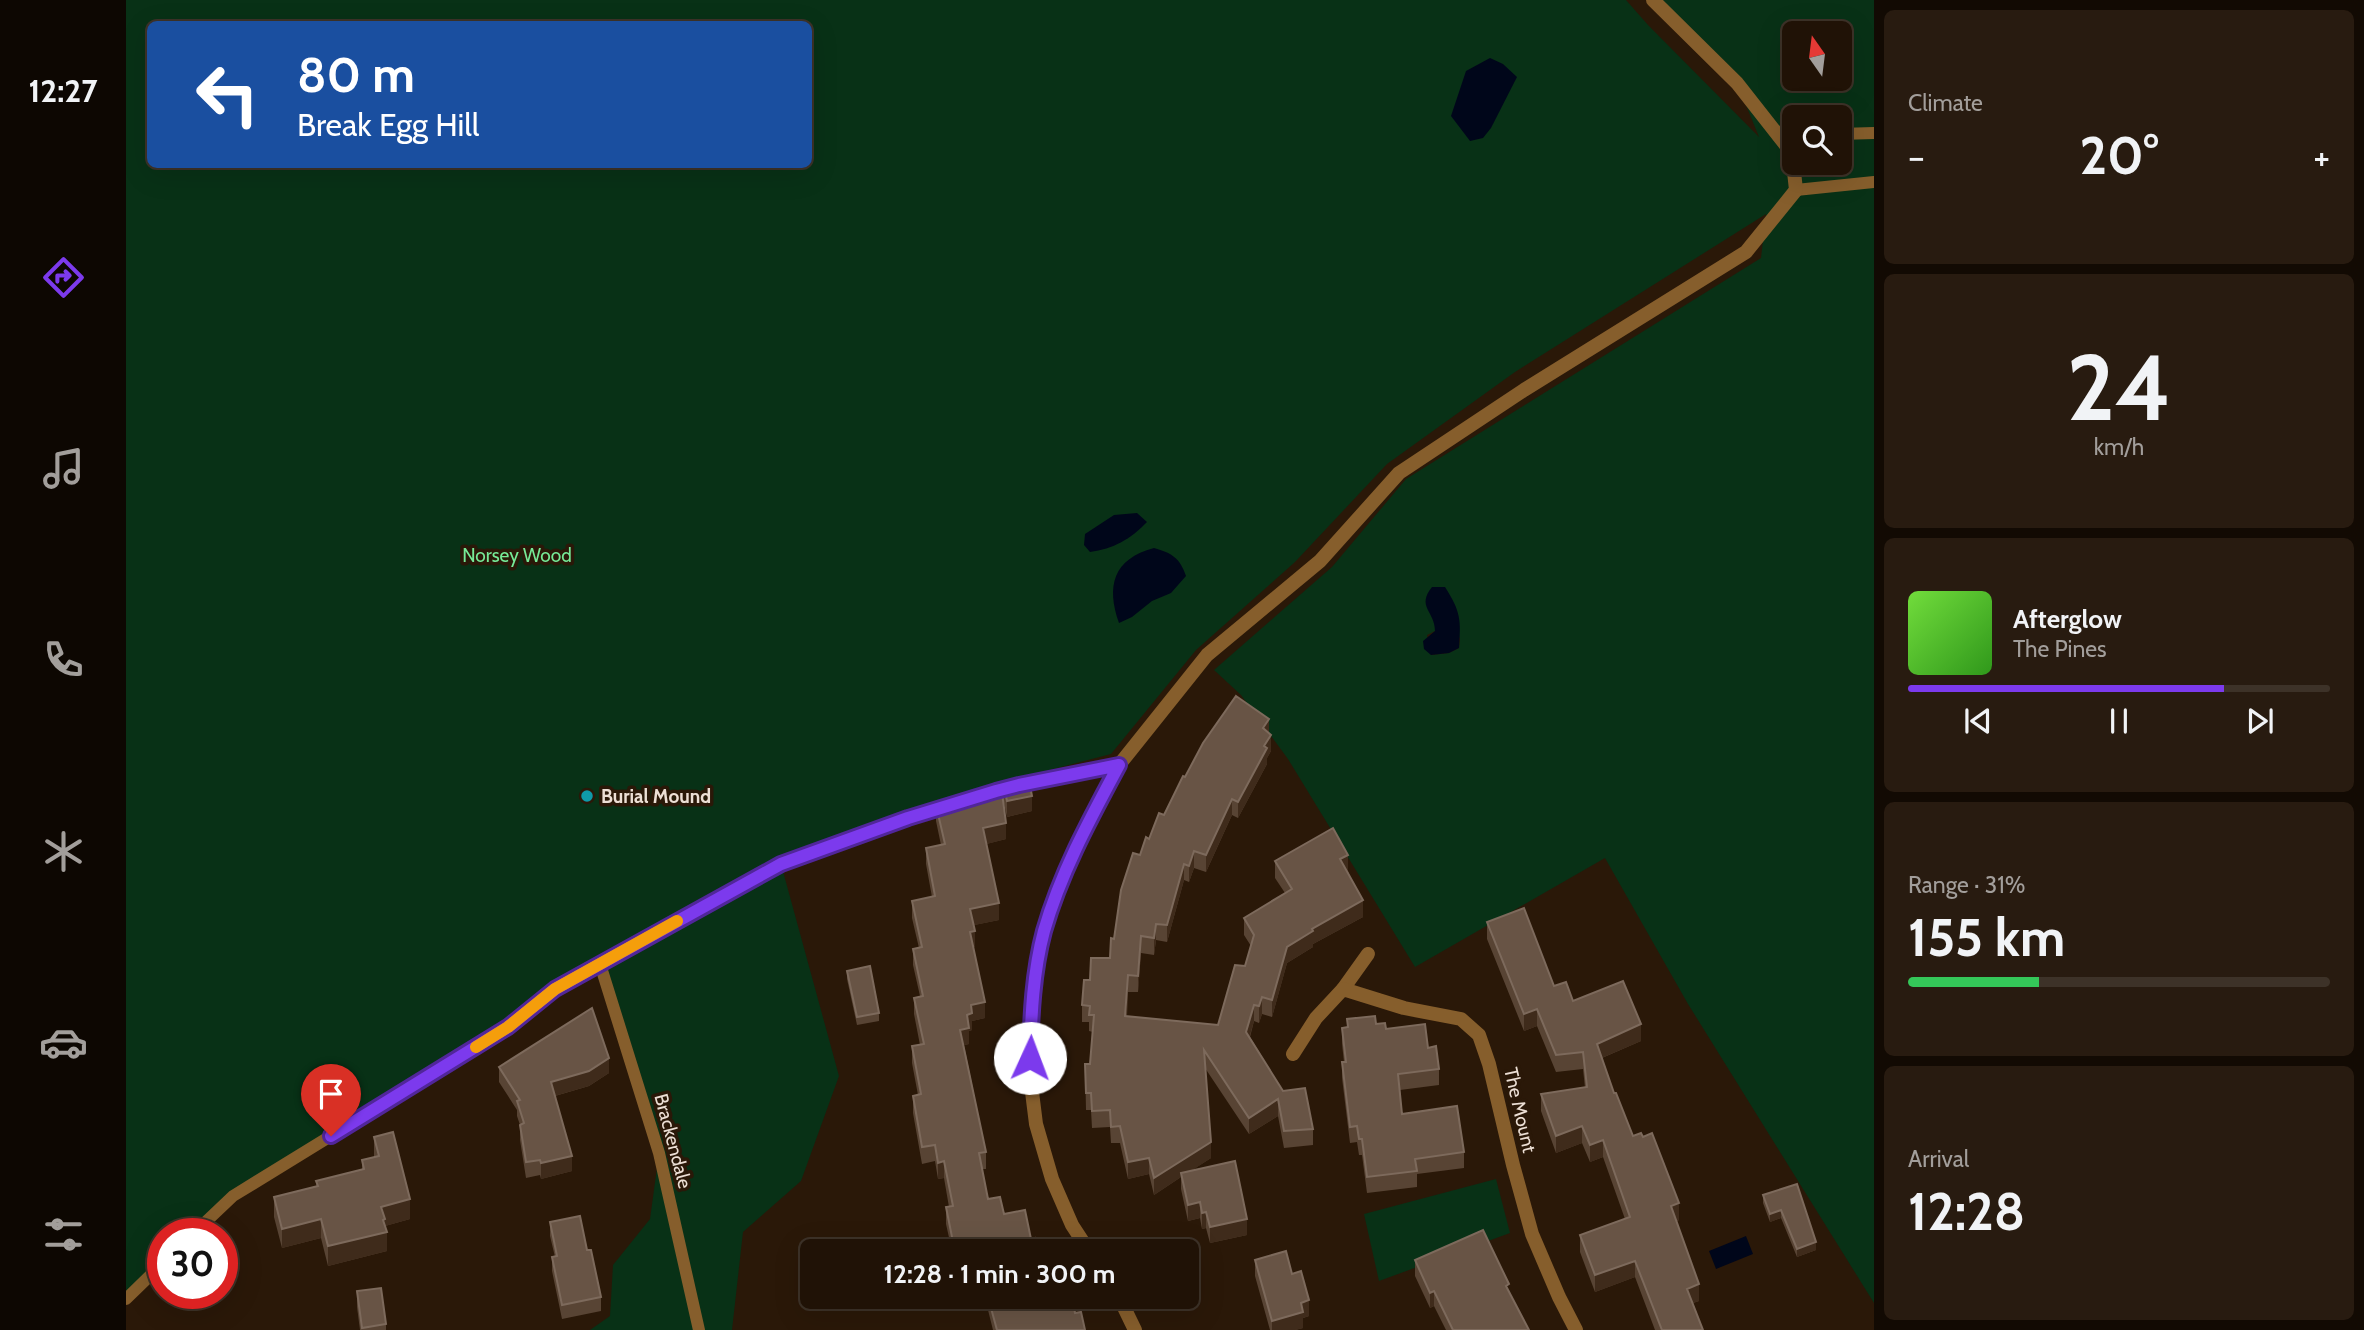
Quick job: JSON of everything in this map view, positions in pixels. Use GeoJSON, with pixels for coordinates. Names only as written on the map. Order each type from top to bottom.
{"type":"FeatureCollection","features":[{"type":"Feature","properties":{"kind":"street"},"geometry":{"type":"LineString","coordinates":[[1081,1239],[1072,1225],[1052,1179],[1036,1124],[1030,1076],[1032,997],[1044,933],[1059,887],[1077,843],[1119,765],[1207,655],[1320,561],[1399,473],[1524,390],[1746,252],[1797,190],[1792,153],[1737,83],[1653,0]]}},
{"type":"Feature","properties":{"kind":"street"},"geometry":{"type":"LineString","coordinates":[[1293,1054],[1316,1018],[1368,954]]}},
{"type":"Feature","properties":{"kind":"street","name":"The Mount"},"geometry":{"type":"LineString","coordinates":[[1342,989],[1404,1008],[1461,1020],[1479,1035],[1489,1064],[1532,1234],[1576,1330]]}},
{"type":"Feature","properties":{"kind":"street"},"geometry":{"type":"LineString","coordinates":[[1125,1309],[1135,1330]]}},
{"type":"Feature","properties":{"kind":"lane"},"geometry":{"type":"LineString","coordinates":[[1852,134],[1874,133]]}},
{"type":"Feature","properties":{"kind":"lane"},"geometry":{"type":"LineString","coordinates":[[1778,136],[1782,136]]}},
{"type":"Feature","properties":{"kind":"lane"},"geometry":{"type":"LineString","coordinates":[[1797,190],[1874,182]]}},
{"type":"Feature","properties":{"kind":"lane"},"geometry":{"type":"LineString","coordinates":[[210,1218],[233,1196],[508,1027],[555,989],[781,864],[908,818],[1019,785],[1119,765]]}},
{"type":"Feature","properties":{"kind":"lane","name":"Brackendale"},"geometry":{"type":"LineString","coordinates":[[600,964],[659,1153],[699,1330]]}},
{"type":"Feature","properties":{"kind":"lane"},"geometry":{"type":"LineString","coordinates":[[126,1299],[147,1279]]}},
{"type":"Feature","properties":{"kind":"green space","name":"Norsey Wood"},"geometry":{"type":"Polygon","coordinates":[[[126,0],[1626,0],[1759,137],[1737,83],[1653,0],[1874,0],[1874,1303],[1688,1004],[1605,858],[1415,967],[1288,759],[1241,695],[1214,670],[1332,567],[1406,479],[1761,258],[1766,214],[1515,372],[1387,464],[1295,562],[1196,650],[1111,754],[965,792],[811,844],[593,958],[440,1065],[233,1193],[209,1218],[147,1218],[147,1281],[126,1303],[126,0]],[[1431,615],[1435,631],[1427,635],[1431,655],[1449,653],[1459,648],[1460,638],[1431,615]]]}},
{"type":"Feature","properties":{"kind":"green space"},"geometry":{"type":"Polygon","coordinates":[[[781,864],[839,1076],[801,1181],[743,1232],[732,1330],[590,1330],[610,1316],[613,1265],[650,1219],[659,1153],[600,964],[781,864]]]}},
{"type":"Feature","properties":{"kind":"green space"},"geometry":{"type":"Polygon","coordinates":[[[1496,1179],[1510,1233],[1379,1281],[1364,1214],[1496,1179]]]}},
{"type":"Feature","properties":{"kind":"water"},"geometry":{"type":"Polygon","coordinates":[[[1490,58],[1503,64],[1517,77],[1491,128],[1483,138],[1470,141],[1451,116],[1466,71],[1490,58]]]}},
{"type":"Feature","properties":{"kind":"water"},"geometry":{"type":"Polygon","coordinates":[[[1137,513],[1147,522],[1128,538],[1114,546],[1090,552],[1084,545],[1085,534],[1114,515],[1137,513]]]}},
{"type":"Feature","properties":{"kind":"water"},"geometry":{"type":"Polygon","coordinates":[[[1154,548],[1174,557],[1186,576],[1171,593],[1152,601],[1132,617],[1119,623],[1113,597],[1116,576],[1129,559],[1154,548]]]}},
{"type":"Feature","properties":{"kind":"water"},"geometry":{"type":"Polygon","coordinates":[[[1432,587],[1445,587],[1459,616],[1459,648],[1449,653],[1431,655],[1424,649],[1423,641],[1435,631],[1426,604],[1432,587]]]}},
{"type":"Feature","properties":{"kind":"water"},"geometry":{"type":"Polygon","coordinates":[[[1746,1236],[1753,1254],[1716,1269],[1709,1251],[1746,1236]]]}},
{"type":"Feature","properties":{"kind":"building"},"geometry":{"type":"Polygon","coordinates":[[[1236,696],[1269,719],[1263,728],[1271,735],[1264,746],[1267,748],[1238,802],[1232,799],[1206,855],[1194,851],[1189,866],[1184,864],[1167,925],[1156,924],[1154,938],[1141,936],[1138,976],[1128,975],[1125,1016],[1218,1025],[1235,965],[1245,966],[1254,935],[1244,918],[1292,889],[1275,861],[1333,828],[1348,855],[1340,859],[1363,900],[1312,929],[1313,931],[1287,947],[1272,1000],[1262,997],[1259,1006],[1254,1005],[1246,1032],[1283,1091],[1305,1088],[1313,1129],[1284,1131],[1278,1099],[1249,1118],[1204,1050],[1211,1142],[1154,1178],[1149,1158],[1128,1162],[1120,1126],[1111,1127],[1110,1110],[1092,1111],[1091,1093],[1086,1093],[1085,1064],[1090,1064],[1094,1015],[1089,1015],[1090,1006],[1082,1005],[1084,980],[1090,980],[1091,958],[1110,958],[1111,938],[1114,939],[1121,890],[1133,853],[1140,855],[1159,813],[1164,815],[1183,776],[1185,777],[1203,743],[1236,696]]]}},
{"type":"Feature","properties":{"kind":"building"},"geometry":{"type":"Polygon","coordinates":[[[1028,776],[1032,796],[1007,801],[1003,783],[1028,776]]]}},
{"type":"Feature","properties":{"kind":"building"},"geometry":{"type":"Polygon","coordinates":[[[1001,785],[1006,823],[983,828],[999,903],[970,909],[975,931],[970,932],[985,1002],[971,1005],[972,1013],[967,1015],[969,1028],[960,1030],[986,1152],[979,1153],[988,1199],[1000,1197],[1004,1214],[1025,1210],[1031,1239],[952,1239],[946,1207],[953,1206],[944,1161],[938,1163],[935,1145],[922,1147],[913,1096],[921,1094],[912,1046],[924,1044],[914,998],[923,996],[913,949],[922,947],[912,901],[935,896],[926,848],[945,844],[936,805],[1001,785]]]}},
{"type":"Feature","properties":{"kind":"building"},"geometry":{"type":"Polygon","coordinates":[[[1524,908],[1554,986],[1566,982],[1573,1001],[1623,981],[1641,1024],[1597,1044],[1633,1136],[1641,1133],[1643,1137],[1652,1133],[1679,1203],[1671,1206],[1699,1284],[1687,1289],[1703,1330],[1662,1330],[1635,1261],[1595,1275],[1580,1235],[1630,1217],[1603,1140],[1590,1145],[1582,1126],[1556,1136],[1541,1094],[1587,1087],[1583,1052],[1556,1055],[1537,1009],[1524,1014],[1487,922],[1524,908]]]}},
{"type":"Feature","properties":{"kind":"building"},"geometry":{"type":"Polygon","coordinates":[[[870,966],[879,1013],[857,1017],[847,971],[870,966]]]}},
{"type":"Feature","properties":{"kind":"building"},"geometry":{"type":"Polygon","coordinates":[[[592,1008],[609,1058],[589,1071],[551,1082],[572,1156],[541,1163],[540,1160],[526,1162],[520,1125],[524,1123],[517,1101],[520,1100],[499,1067],[592,1008]]]}},
{"type":"Feature","properties":{"kind":"building"},"geometry":{"type":"Polygon","coordinates":[[[1375,1016],[1376,1024],[1385,1023],[1386,1029],[1425,1024],[1428,1048],[1436,1046],[1439,1069],[1398,1074],[1402,1114],[1457,1106],[1464,1152],[1415,1159],[1417,1171],[1367,1177],[1362,1139],[1359,1139],[1357,1126],[1350,1127],[1342,1062],[1346,1062],[1342,1028],[1348,1027],[1347,1019],[1375,1016]]]}},
{"type":"Feature","properties":{"kind":"building"},"geometry":{"type":"Polygon","coordinates":[[[393,1132],[410,1199],[381,1207],[387,1232],[328,1246],[321,1219],[282,1229],[274,1197],[318,1186],[316,1181],[364,1169],[362,1160],[379,1156],[374,1137],[393,1132]]]}},
{"type":"Feature","properties":{"kind":"building"},"geometry":{"type":"Polygon","coordinates":[[[1235,1161],[1247,1219],[1210,1227],[1206,1212],[1202,1213],[1200,1202],[1188,1205],[1181,1173],[1235,1161]]]}},
{"type":"Feature","properties":{"kind":"building"},"geometry":{"type":"Polygon","coordinates":[[[1797,1184],[1816,1242],[1797,1249],[1781,1210],[1770,1214],[1763,1195],[1797,1184]]]}},
{"type":"Feature","properties":{"kind":"building"},"geometry":{"type":"Polygon","coordinates":[[[580,1216],[587,1250],[591,1250],[601,1297],[562,1305],[552,1257],[557,1256],[550,1222],[580,1216]]]}},
{"type":"Feature","properties":{"kind":"building"},"geometry":{"type":"Polygon","coordinates":[[[1483,1230],[1509,1284],[1506,1286],[1529,1330],[1453,1330],[1434,1291],[1430,1293],[1415,1260],[1483,1230]]]}},
{"type":"Feature","properties":{"kind":"building"},"geometry":{"type":"Polygon","coordinates":[[[1286,1251],[1292,1274],[1301,1271],[1309,1300],[1301,1303],[1303,1312],[1272,1321],[1255,1260],[1286,1251]]]}},
{"type":"Feature","properties":{"kind":"building"},"geometry":{"type":"Polygon","coordinates":[[[381,1288],[386,1324],[362,1328],[357,1291],[381,1288]]]}},
{"type":"Feature","properties":{"kind":"building"},"geometry":{"type":"Polygon","coordinates":[[[991,1309],[1074,1309],[1075,1313],[1081,1312],[1085,1330],[997,1330],[991,1309]]]}},
{"type":"Feature","properties":{"kind":"slow traffic"},"geometry":{"type":"LineString","coordinates":[[476,1047],[508,1027],[555,989],[677,921]]}},
{"type":"Feature","properties":{"kind":"place","name":"Burial Mound"},"geometry":{"type":"Point","coordinates":[587,796]}},
{"type":"Feature","properties":{"kind":"route"},"geometry":{"type":"LineString","coordinates":[[331,1136],[508,1027],[555,989],[781,864],[837,842],[996,791],[1119,765],[1077,843],[1044,933],[1032,997],[1030,1058]]}}]}
